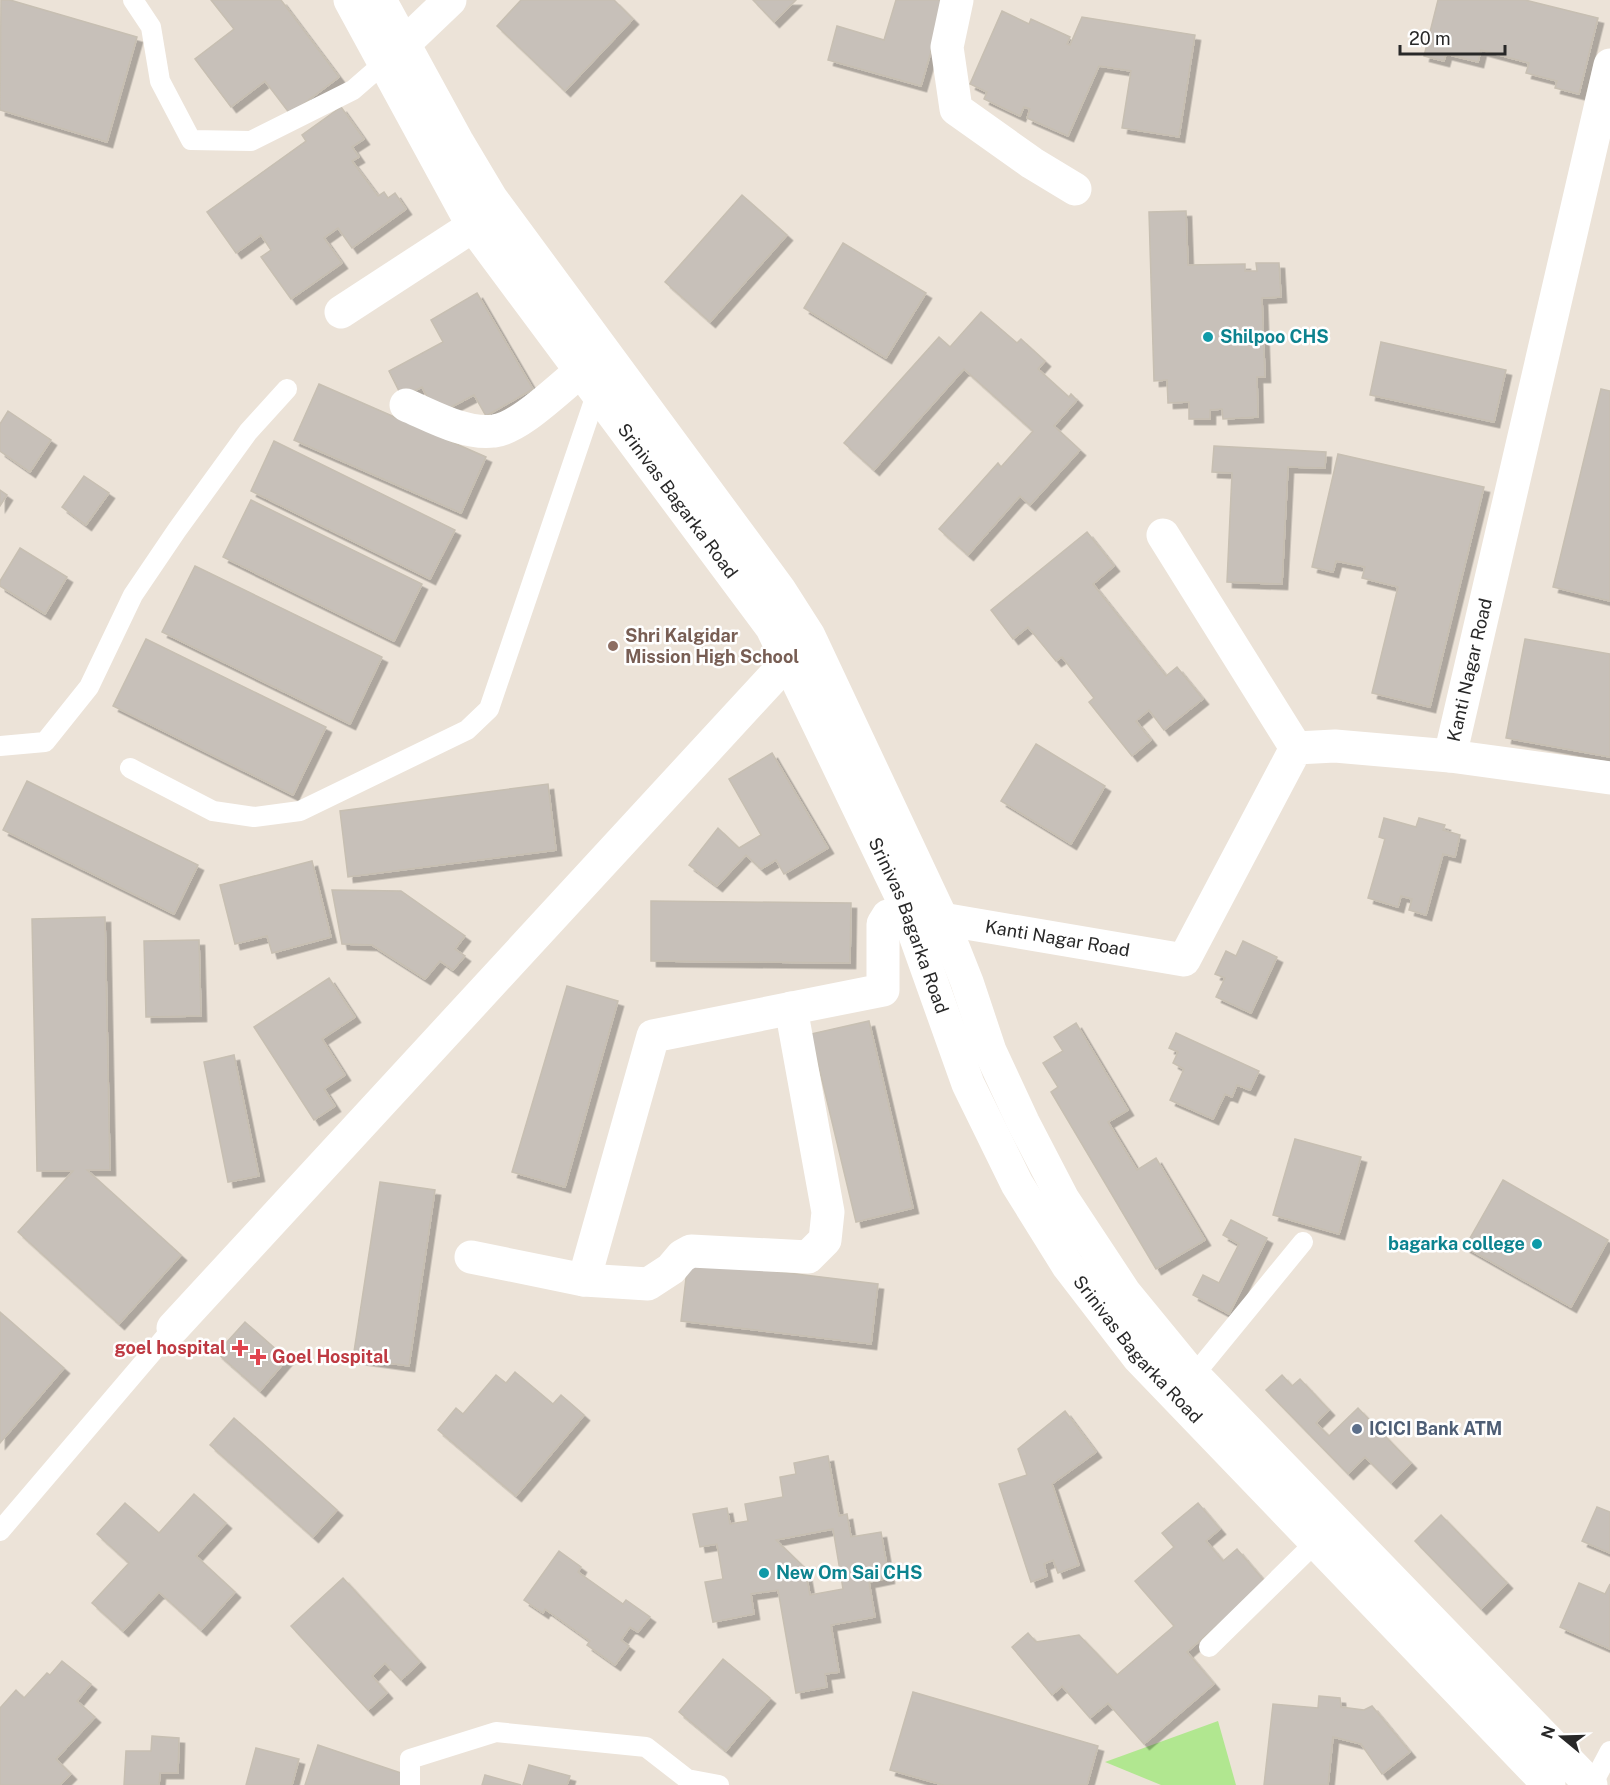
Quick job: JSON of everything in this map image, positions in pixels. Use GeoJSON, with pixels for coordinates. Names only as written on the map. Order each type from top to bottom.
{"type":"FeatureCollection","features":[{"type":"Feature","properties":{"kind":"street","name":"Srinivas Bagarka Road"},"geometry":{"type":"LineString","coordinates":[[350,0],[395,54],[457,141],[491,198],[779,589],[809,636],[942,919],[967,982],[990,1051],[1063,1199],[1125,1293],[1149,1348]]}},
{"type":"Feature","properties":{"kind":"street","name":"Srinivas Bagarka Road"},"geometry":{"type":"LineString","coordinates":[[380,0],[395,54],[473,225],[772,628],[907,911],[968,1084],[1017,1184],[1068,1266],[1149,1348],[1317,1541],[1549,1785]]}},
{"type":"Feature","properties":{"kind":"street"},"geometry":{"type":"LineString","coordinates":[[395,54],[450,0]]}},
{"type":"Feature","properties":{"kind":"street"},"geometry":{"type":"LineString","coordinates":[[957,0],[947,47],[956,109],[1032,163],[1075,189]]}},
{"type":"Feature","properties":{"kind":"street","name":"Kanti Nagar Road"},"geometry":{"type":"LineString","coordinates":[[942,919],[1184,960],[1296,748],[1335,746],[1450,756],[1597,178],[1610,65]]}},
{"type":"Feature","properties":{"kind":"street"},"geometry":{"type":"LineString","coordinates":[[340,312],[473,225]]}},
{"type":"Feature","properties":{"kind":"street"},"geometry":{"type":"LineString","coordinates":[[406,405],[472,430],[494,431],[511,426],[589,381]]}},
{"type":"Feature","properties":{"kind":"street"},"geometry":{"type":"LineString","coordinates":[[1163,535],[1296,748]]}},
{"type":"Feature","properties":{"kind":"street"},"geometry":{"type":"LineString","coordinates":[[173,1328],[788,661]]}},
{"type":"Feature","properties":{"kind":"street"},"geometry":{"type":"LineString","coordinates":[[1450,756],[1610,778]]}},
{"type":"Feature","properties":{"kind":"street"},"geometry":{"type":"LineString","coordinates":[[584,1280],[653,1035],[883,990],[883,924],[888,916],[907,911]]}},
{"type":"Feature","properties":{"kind":"street"},"geometry":{"type":"LineString","coordinates":[[471,1257],[584,1280],[648,1284],[671,1269],[682,1256],[691,1251],[808,1257],[825,1240],[828,1212],[791,1008]]}},
{"type":"Feature","properties":{"kind":"street"},"geometry":{"type":"LineString","coordinates":[[1149,1348],[1194,1375],[1591,1785]]}},
{"type":"Feature","properties":{"kind":"lane"},"geometry":{"type":"LineString","coordinates":[[134,0],[151,27],[160,81],[191,140],[251,141],[353,90],[395,54]]}},
{"type":"Feature","properties":{"kind":"lane"},"geometry":{"type":"LineString","coordinates":[[130,768],[213,811],[254,817],[300,811],[467,730],[489,709],[589,381]]}},
{"type":"Feature","properties":{"kind":"lane"},"geometry":{"type":"LineString","coordinates":[[0,746],[45,742],[89,687],[133,595],[248,432],[287,389]]}},
{"type":"Feature","properties":{"kind":"lane"},"geometry":{"type":"LineString","coordinates":[[1194,1375],[1303,1242]]}},
{"type":"Feature","properties":{"kind":"lane"},"geometry":{"type":"LineString","coordinates":[[0,1531],[173,1328]]}},
{"type":"Feature","properties":{"kind":"lane"},"geometry":{"type":"LineString","coordinates":[[1209,1647],[1317,1541]]}},
{"type":"Feature","properties":{"kind":"lane"},"geometry":{"type":"LineString","coordinates":[[410,1785],[410,1759],[496,1732],[646,1747],[687,1779],[719,1785]]}},
{"type":"Feature","properties":{"kind":"lane"},"geometry":{"type":"LineString","coordinates":[[1591,1785],[1610,1751]]}},
{"type":"Feature","properties":{"kind":"green space"},"geometry":{"type":"Polygon","coordinates":[[[1218,1721],[1236,1785],[1161,1785],[1105,1762],[1218,1721]]]}},
{"type":"Feature","properties":{"kind":"building"},"geometry":{"type":"Polygon","coordinates":[[[1,0],[10,0],[137,37],[107,142],[0,110],[1,0]]]}},
{"type":"Feature","properties":{"kind":"building"},"geometry":{"type":"Polygon","coordinates":[[[211,0],[281,0],[339,77],[290,114],[265,81],[231,107],[195,59],[234,29],[211,0]]]}},
{"type":"Feature","properties":{"kind":"building"},"geometry":{"type":"Polygon","coordinates":[[[521,0],[614,0],[633,19],[565,91],[497,26],[521,0]]]}},
{"type":"Feature","properties":{"kind":"building"},"geometry":{"type":"Polygon","coordinates":[[[753,0],[796,0],[774,22],[753,0]]]}},
{"type":"Feature","properties":{"kind":"building"},"geometry":{"type":"Polygon","coordinates":[[[896,0],[946,0],[921,86],[828,60],[837,26],[884,40],[896,0]]]}},
{"type":"Feature","properties":{"kind":"building"},"geometry":{"type":"Polygon","coordinates":[[[1438,0],[1525,0],[1598,18],[1579,94],[1555,88],[1557,81],[1526,73],[1529,63],[1481,50],[1478,62],[1446,54],[1444,61],[1424,56],[1438,0]]]}},
{"type":"Feature","properties":{"kind":"building"},"geometry":{"type":"Polygon","coordinates":[[[1002,11],[1029,24],[1031,19],[1070,37],[1067,44],[1070,45],[1082,17],[1195,35],[1179,137],[1122,128],[1131,71],[1099,66],[1068,136],[1027,118],[1030,109],[1024,107],[1020,116],[984,99],[987,92],[970,84],[1002,11]]]}},
{"type":"Feature","properties":{"kind":"building"},"geometry":{"type":"Polygon","coordinates":[[[341,107],[364,139],[352,147],[359,157],[352,161],[378,196],[384,192],[388,198],[395,193],[406,209],[352,248],[338,228],[324,238],[342,263],[291,299],[261,257],[271,250],[261,235],[236,253],[207,212],[306,141],[302,135],[341,107]]]}},
{"type":"Feature","properties":{"kind":"building"},"geometry":{"type":"Polygon","coordinates":[[[742,195],[787,235],[710,322],[665,282],[742,195]]]}},
{"type":"Feature","properties":{"kind":"building","name":"Shilpoo CHS"},"geometry":{"type":"Polygon","coordinates":[[[1186,211],[1188,265],[1245,264],[1245,271],[1257,271],[1256,263],[1279,263],[1281,297],[1262,298],[1265,377],[1257,377],[1258,417],[1223,419],[1222,409],[1210,410],[1210,419],[1189,419],[1189,402],[1168,403],[1167,380],[1154,381],[1149,212],[1186,211]]]}},
{"type":"Feature","properties":{"kind":"building"},"geometry":{"type":"Polygon","coordinates":[[[843,243],[926,293],[886,358],[804,308],[843,243]]]}},
{"type":"Feature","properties":{"kind":"building"},"geometry":{"type":"Polygon","coordinates":[[[477,293],[533,389],[486,416],[474,395],[436,415],[422,387],[402,397],[389,371],[443,342],[431,320],[477,293]]]}},
{"type":"Feature","properties":{"kind":"building"},"geometry":{"type":"Polygon","coordinates":[[[981,312],[1017,343],[1021,339],[1045,361],[1038,369],[1069,397],[1071,394],[1077,400],[1054,426],[1080,450],[1030,505],[1020,496],[968,555],[939,529],[998,463],[1001,467],[1033,431],[964,369],[874,470],[844,443],[939,337],[950,347],[981,312]]]}},
{"type":"Feature","properties":{"kind":"building"},"geometry":{"type":"Polygon","coordinates":[[[1381,342],[1506,370],[1494,422],[1370,395],[1381,342]]]}},
{"type":"Feature","properties":{"kind":"building"},"geometry":{"type":"Polygon","coordinates":[[[319,384],[486,457],[461,513],[294,440],[319,384]]]}},
{"type":"Feature","properties":{"kind":"building"},"geometry":{"type":"Polygon","coordinates":[[[1601,389],[1610,391],[1610,601],[1553,587],[1601,389]]]}},
{"type":"Feature","properties":{"kind":"building"},"geometry":{"type":"Polygon","coordinates":[[[8,411],[51,440],[30,472],[0,451],[0,424],[8,411]]]}},
{"type":"Feature","properties":{"kind":"building"},"geometry":{"type":"Polygon","coordinates":[[[274,441],[455,530],[430,579],[251,491],[274,441]]]}},
{"type":"Feature","properties":{"kind":"building"},"geometry":{"type":"Polygon","coordinates":[[[1214,446],[1326,452],[1325,468],[1288,467],[1282,584],[1227,582],[1232,473],[1212,472],[1214,446]]]}},
{"type":"Feature","properties":{"kind":"building"},"geometry":{"type":"Polygon","coordinates":[[[1338,454],[1484,487],[1430,707],[1372,693],[1398,587],[1362,578],[1365,567],[1336,561],[1333,572],[1312,567],[1338,454]]]}},
{"type":"Feature","properties":{"kind":"building"},"geometry":{"type":"Polygon","coordinates":[[[84,476],[109,493],[86,525],[62,507],[84,476]]]}},
{"type":"Feature","properties":{"kind":"building"},"geometry":{"type":"Polygon","coordinates":[[[0,490],[7,495],[0,506],[0,490]]]}},
{"type":"Feature","properties":{"kind":"building"},"geometry":{"type":"Polygon","coordinates":[[[251,500],[422,584],[394,641],[223,557],[251,500]]]}},
{"type":"Feature","properties":{"kind":"building"},"geometry":{"type":"Polygon","coordinates":[[[1087,532],[1114,566],[1093,584],[1166,676],[1177,667],[1203,699],[1164,730],[1149,710],[1136,721],[1151,740],[1132,756],[1089,702],[1094,698],[1062,657],[1056,661],[1028,627],[1013,639],[991,610],[1087,532]]]}},
{"type":"Feature","properties":{"kind":"building"},"geometry":{"type":"Polygon","coordinates":[[[20,548],[67,577],[45,614],[0,586],[0,581],[20,548]]]}},
{"type":"Feature","properties":{"kind":"building"},"geometry":{"type":"Polygon","coordinates":[[[195,566],[382,657],[350,724],[162,632],[195,566]]]}},
{"type":"Feature","properties":{"kind":"building"},"geometry":{"type":"Polygon","coordinates":[[[146,639],[326,727],[293,795],[113,706],[146,639]]]}},
{"type":"Feature","properties":{"kind":"building"},"geometry":{"type":"Polygon","coordinates":[[[1525,639],[1610,654],[1610,757],[1506,738],[1525,639]]]}},
{"type":"Feature","properties":{"kind":"building"},"geometry":{"type":"Polygon","coordinates":[[[1036,744],[1105,786],[1071,844],[1001,801],[1036,744]]]}},
{"type":"Feature","properties":{"kind":"building"},"geometry":{"type":"Polygon","coordinates":[[[772,753],[828,848],[784,874],[776,860],[761,869],[746,855],[717,886],[689,865],[718,828],[739,848],[761,835],[729,779],[772,753]]]}},
{"type":"Feature","properties":{"kind":"building"},"geometry":{"type":"Polygon","coordinates":[[[27,781],[198,865],[174,914],[3,830],[27,781]]]}},
{"type":"Feature","properties":{"kind":"building"},"geometry":{"type":"Polygon","coordinates":[[[548,784],[556,850],[348,877],[340,811],[548,784]]]}},
{"type":"Feature","properties":{"kind":"building"},"geometry":{"type":"Polygon","coordinates":[[[1384,818],[1416,827],[1419,818],[1445,825],[1443,830],[1460,835],[1455,857],[1443,854],[1426,915],[1409,910],[1412,899],[1401,896],[1398,907],[1368,898],[1385,839],[1379,837],[1384,818]]]}},
{"type":"Feature","properties":{"kind":"building"},"geometry":{"type":"Polygon","coordinates":[[[312,861],[331,937],[272,953],[267,936],[235,944],[220,885],[312,861]]]}},
{"type":"Feature","properties":{"kind":"building"},"geometry":{"type":"Polygon","coordinates":[[[332,890],[401,891],[465,936],[455,949],[465,956],[453,970],[440,961],[425,979],[372,945],[342,944],[332,890]]]}},
{"type":"Feature","properties":{"kind":"building"},"geometry":{"type":"Polygon","coordinates":[[[651,901],[851,903],[850,963],[651,961],[651,901]]]}},
{"type":"Feature","properties":{"kind":"building"},"geometry":{"type":"Polygon","coordinates":[[[105,917],[110,1170],[87,1170],[181,1255],[119,1324],[18,1232],[73,1171],[37,1171],[32,919],[105,917]]]}},
{"type":"Feature","properties":{"kind":"building"},"geometry":{"type":"Polygon","coordinates":[[[199,940],[201,1016],[146,1017],[144,941],[199,940]]]}},
{"type":"Feature","properties":{"kind":"building"},"geometry":{"type":"Polygon","coordinates":[[[1243,941],[1277,957],[1251,1013],[1216,997],[1225,978],[1215,974],[1226,951],[1236,956],[1243,941]]]}},
{"type":"Feature","properties":{"kind":"building"},"geometry":{"type":"Polygon","coordinates":[[[329,978],[355,1017],[322,1039],[345,1075],[324,1089],[335,1106],[314,1120],[254,1027],[329,978]]]}},
{"type":"Feature","properties":{"kind":"building"},"geometry":{"type":"Polygon","coordinates":[[[567,986],[618,1001],[565,1187],[512,1172],[567,986]]]}},
{"type":"Feature","properties":{"kind":"building"},"geometry":{"type":"Polygon","coordinates":[[[869,1021],[913,1208],[856,1222],[811,1034],[869,1021]]]}},
{"type":"Feature","properties":{"kind":"building"},"geometry":{"type":"Polygon","coordinates":[[[1076,1023],[1128,1110],[1108,1122],[1137,1170],[1156,1158],[1205,1240],[1156,1269],[1051,1092],[1058,1087],[1043,1063],[1063,1051],[1054,1037],[1076,1023]]]}},
{"type":"Feature","properties":{"kind":"building"},"geometry":{"type":"Polygon","coordinates":[[[1176,1033],[1259,1071],[1250,1090],[1237,1085],[1232,1097],[1225,1094],[1213,1119],[1170,1100],[1184,1069],[1173,1063],[1178,1052],[1169,1048],[1176,1033]]]}},
{"type":"Feature","properties":{"kind":"building"},"geometry":{"type":"Polygon","coordinates":[[[234,1055],[259,1176],[228,1182],[204,1062],[234,1055]]]}},
{"type":"Feature","properties":{"kind":"building"},"geometry":{"type":"Polygon","coordinates":[[[1295,1139],[1361,1157],[1339,1234],[1273,1215],[1295,1139]]]}},
{"type":"Feature","properties":{"kind":"building","name":"bagarka college"},"geometry":{"type":"Polygon","coordinates":[[[1503,1180],[1608,1240],[1571,1307],[1465,1247],[1503,1180]]]}},
{"type":"Feature","properties":{"kind":"building"},"geometry":{"type":"Polygon","coordinates":[[[380,1182],[435,1190],[409,1366],[353,1358],[380,1182]]]}},
{"type":"Feature","properties":{"kind":"building"},"geometry":{"type":"Polygon","coordinates":[[[1231,1220],[1267,1238],[1229,1314],[1193,1295],[1203,1275],[1219,1283],[1239,1244],[1223,1235],[1231,1220]]]}},
{"type":"Feature","properties":{"kind":"building"},"geometry":{"type":"Polygon","coordinates":[[[688,1261],[878,1284],[871,1344],[681,1321],[688,1261]]]}},
{"type":"Feature","properties":{"kind":"building"},"geometry":{"type":"Polygon","coordinates":[[[0,1312],[64,1368],[0,1443],[0,1312]]]}},
{"type":"Feature","properties":{"kind":"building"},"geometry":{"type":"Polygon","coordinates":[[[245,1322],[287,1359],[260,1391],[217,1353],[245,1322]]]}},
{"type":"Feature","properties":{"kind":"building"},"geometry":{"type":"Polygon","coordinates":[[[515,1372],[553,1404],[561,1395],[584,1415],[516,1496],[438,1430],[456,1408],[463,1414],[496,1375],[506,1383],[515,1372]]]}},
{"type":"Feature","properties":{"kind":"building","name":"ICICI Bank ATM"},"geometry":{"type":"Polygon","coordinates":[[[1282,1375],[1292,1386],[1300,1379],[1329,1410],[1316,1423],[1329,1436],[1358,1408],[1411,1463],[1391,1483],[1365,1457],[1348,1474],[1266,1390],[1282,1375]]]}},
{"type":"Feature","properties":{"kind":"building"},"geometry":{"type":"Polygon","coordinates":[[[1065,1411],[1096,1452],[1052,1484],[1079,1565],[1058,1573],[1053,1560],[1044,1564],[1047,1576],[1031,1582],[999,1484],[1027,1475],[1018,1449],[1065,1411]]]}},
{"type":"Feature","properties":{"kind":"building"},"geometry":{"type":"Polygon","coordinates":[[[234,1418],[337,1510],[313,1537],[210,1445],[234,1418]]]}},
{"type":"Feature","properties":{"kind":"building","name":"New Om Sai CHS"},"geometry":{"type":"Polygon","coordinates":[[[828,1456],[839,1516],[847,1514],[851,1537],[881,1532],[889,1578],[869,1582],[875,1617],[831,1625],[839,1672],[825,1674],[827,1687],[796,1693],[778,1590],[751,1594],[754,1614],[713,1622],[705,1582],[723,1579],[717,1544],[700,1547],[693,1514],[727,1508],[730,1524],[748,1521],[745,1504],[783,1497],[780,1477],[796,1474],[794,1463],[828,1456]],[[833,1529],[776,1540],[805,1568],[810,1595],[843,1589],[833,1529]]]}},
{"type":"Feature","properties":{"kind":"building"},"geometry":{"type":"Polygon","coordinates":[[[194,1494],[226,1523],[196,1556],[235,1592],[201,1630],[159,1592],[123,1631],[92,1603],[129,1563],[97,1534],[125,1503],[159,1533],[194,1494]]]}},
{"type":"Feature","properties":{"kind":"building"},"geometry":{"type":"Polygon","coordinates":[[[1198,1503],[1220,1529],[1206,1541],[1223,1561],[1237,1549],[1266,1583],[1187,1652],[1214,1684],[1144,1744],[1108,1703],[1090,1718],[1062,1686],[1052,1695],[1012,1647],[1028,1633],[1036,1642],[1079,1635],[1117,1675],[1174,1626],[1135,1581],[1174,1547],[1162,1533],[1198,1503]]]}},
{"type":"Feature","properties":{"kind":"building"},"geometry":{"type":"Polygon","coordinates":[[[1597,1507],[1610,1512],[1610,1553],[1582,1541],[1597,1507]]]}},
{"type":"Feature","properties":{"kind":"building"},"geometry":{"type":"Polygon","coordinates":[[[1441,1515],[1507,1583],[1481,1609],[1415,1541],[1441,1515]]]}},
{"type":"Feature","properties":{"kind":"building"},"geometry":{"type":"Polygon","coordinates":[[[559,1551],[581,1567],[578,1572],[623,1604],[626,1600],[650,1617],[638,1632],[630,1627],[621,1640],[629,1646],[615,1665],[587,1645],[590,1641],[545,1609],[543,1613],[524,1600],[559,1551]]]}},
{"type":"Feature","properties":{"kind":"building"},"geometry":{"type":"Polygon","coordinates":[[[343,1578],[420,1662],[401,1680],[385,1663],[372,1676],[387,1693],[368,1710],[291,1626],[343,1578]]]}},
{"type":"Feature","properties":{"kind":"building"},"geometry":{"type":"Polygon","coordinates":[[[1579,1583],[1605,1594],[1610,1584],[1610,1649],[1560,1627],[1579,1583]]]}},
{"type":"Feature","properties":{"kind":"building"},"geometry":{"type":"Polygon","coordinates":[[[723,1659],[770,1698],[726,1751],[679,1712],[723,1659]]]}},
{"type":"Feature","properties":{"kind":"building"},"geometry":{"type":"Polygon","coordinates":[[[62,1661],[91,1684],[77,1701],[95,1717],[56,1759],[71,1774],[60,1785],[0,1785],[0,1708],[16,1690],[24,1698],[47,1673],[50,1675],[62,1661]]]}},
{"type":"Feature","properties":{"kind":"building"},"geometry":{"type":"Polygon","coordinates":[[[913,1692],[1098,1746],[1087,1785],[943,1785],[890,1770],[913,1692]]]}},
{"type":"Feature","properties":{"kind":"building"},"geometry":{"type":"Polygon","coordinates":[[[1319,1696],[1340,1698],[1341,1707],[1364,1710],[1372,1706],[1410,1752],[1382,1774],[1361,1744],[1333,1737],[1328,1785],[1264,1785],[1273,1704],[1318,1708],[1319,1696]]]}},
{"type":"Feature","properties":{"kind":"building"},"geometry":{"type":"Polygon","coordinates":[[[152,1736],[179,1738],[178,1773],[160,1773],[159,1785],[124,1785],[126,1751],[151,1751],[152,1736]]]}},
{"type":"Feature","properties":{"kind":"building"},"geometry":{"type":"Polygon","coordinates":[[[318,1745],[407,1775],[404,1785],[305,1785],[318,1745]]]}},
{"type":"Feature","properties":{"kind":"building"},"geometry":{"type":"Polygon","coordinates":[[[256,1748],[299,1759],[292,1785],[246,1785],[256,1748]]]}},
{"type":"Feature","properties":{"kind":"building"},"geometry":{"type":"Polygon","coordinates":[[[529,1765],[570,1776],[567,1785],[523,1785],[529,1765]]]}},
{"type":"Feature","properties":{"kind":"building"},"geometry":{"type":"Polygon","coordinates":[[[485,1775],[521,1785],[482,1785],[485,1775]]]}},
{"type":"Feature","properties":{"kind":"place","name":"Shilpoo CHS"},"geometry":{"type":"Point","coordinates":[1208,337]}},
{"type":"Feature","properties":{"kind":"place","name":"Shri Kalgidar Mission High School"},"geometry":{"type":"Point","coordinates":[613,646]}},
{"type":"Feature","properties":{"kind":"place","name":"bagarka college"},"geometry":{"type":"Point","coordinates":[1537,1244]}},
{"type":"Feature","properties":{"kind":"place","name":"goel hospital"},"geometry":{"type":"Point","coordinates":[240,1348]}},
{"type":"Feature","properties":{"kind":"place","name":"Goel Hospital"},"geometry":{"type":"Point","coordinates":[258,1357]}},
{"type":"Feature","properties":{"kind":"place","name":"ICICI Bank ATM"},"geometry":{"type":"Point","coordinates":[1357,1429]}},
{"type":"Feature","properties":{"kind":"place","name":"New Om Sai CHS"},"geometry":{"type":"Point","coordinates":[764,1573]}}]}
